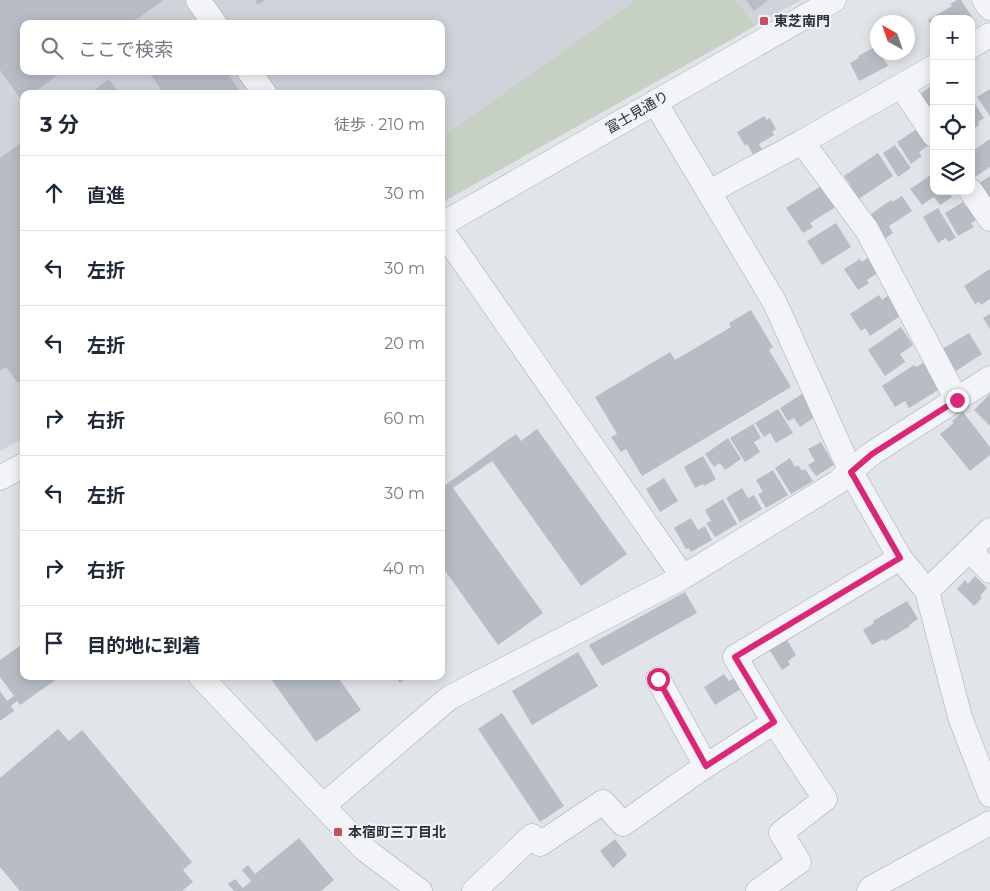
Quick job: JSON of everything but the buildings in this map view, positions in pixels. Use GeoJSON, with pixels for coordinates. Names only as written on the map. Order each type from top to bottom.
{"type":"FeatureCollection","features":[{"type":"Feature","properties":{"kind":"street"},"geometry":{"type":"LineString","coordinates":[[198,0],[212,20]]}},
{"type":"Feature","properties":{"kind":"street","name":"富士見通り"},"geometry":{"type":"LineString","coordinates":[[445,223],[834,0]]}},
{"type":"Feature","properties":{"kind":"street"},"geometry":{"type":"LineString","coordinates":[[975,44],[990,35]]}},
{"type":"Feature","properties":{"kind":"street"},"geometry":{"type":"LineString","coordinates":[[709,192],[930,69]]}},
{"type":"Feature","properties":{"kind":"street"},"geometry":{"type":"LineString","coordinates":[[252,75],[262,90]]}},
{"type":"Feature","properties":{"kind":"street"},"geometry":{"type":"LineString","coordinates":[[901,86],[930,129]]}},
{"type":"Feature","properties":{"kind":"street"},"geometry":{"type":"LineString","coordinates":[[655,102],[775,303],[851,472],[900,558],[927,591],[960,717],[990,795]]}},
{"type":"Feature","properties":{"kind":"street"},"geometry":{"type":"LineString","coordinates":[[802,142],[867,230],[957,400]]}},
{"type":"Feature","properties":{"kind":"street"},"geometry":{"type":"LineString","coordinates":[[974,195],[990,219]]}},
{"type":"Feature","properties":{"kind":"street"},"geometry":{"type":"LineString","coordinates":[[445,235],[683,577]]}},
{"type":"Feature","properties":{"kind":"street"},"geometry":{"type":"LineString","coordinates":[[322,806],[449,698],[683,577],[838,482],[872,454],[990,378]]}},
{"type":"Feature","properties":{"kind":"street"},"geometry":{"type":"LineString","coordinates":[[0,478],[20,468]]}},
{"type":"Feature","properties":{"kind":"street"},"geometry":{"type":"LineString","coordinates":[[927,591],[990,530]]}},
{"type":"Feature","properties":{"kind":"street"},"geometry":{"type":"LineString","coordinates":[[969,550],[990,571]]}},
{"type":"Feature","properties":{"kind":"street"},"geometry":{"type":"LineString","coordinates":[[758,891],[799,862],[781,833],[825,799],[774,722],[735,657],[900,558]]}},
{"type":"Feature","properties":{"kind":"street"},"geometry":{"type":"LineString","coordinates":[[658,679],[706,766]]}},
{"type":"Feature","properties":{"kind":"street"},"geometry":{"type":"LineString","coordinates":[[204,680],[363,848],[420,891]]}},
{"type":"Feature","properties":{"kind":"street"},"geometry":{"type":"LineString","coordinates":[[474,891],[532,836],[540,844],[603,802],[623,824],[706,766],[774,722]]}},
{"type":"Feature","properties":{"kind":"street"},"geometry":{"type":"LineString","coordinates":[[869,891],[871,888],[990,823]]}},
{"type":"Feature","properties":{"kind":"shaded area"},"geometry":{"type":"Polygon","coordinates":[[[0,0],[801,0],[445,201],[445,90],[20,90],[20,440],[0,451],[0,0]]]}},
{"type":"Feature","properties":{"kind":"green space"},"geometry":{"type":"Polygon","coordinates":[[[636,0],[735,0],[755,26],[445,201],[445,135],[636,0]]]}},
{"type":"Feature","properties":{"kind":"place","name":"東芝南門"},"geometry":{"type":"Point","coordinates":[764,21]}},
{"type":"Feature","properties":{"kind":"place","name":"本宿町三丁目北"},"geometry":{"type":"Point","coordinates":[338,832]}},
{"type":"Feature","properties":{"kind":"route"},"geometry":{"type":"LineString","coordinates":[[658,679],[706,766],[774,722],[735,657],[900,558],[851,472],[872,454],[957,400]]}}]}
